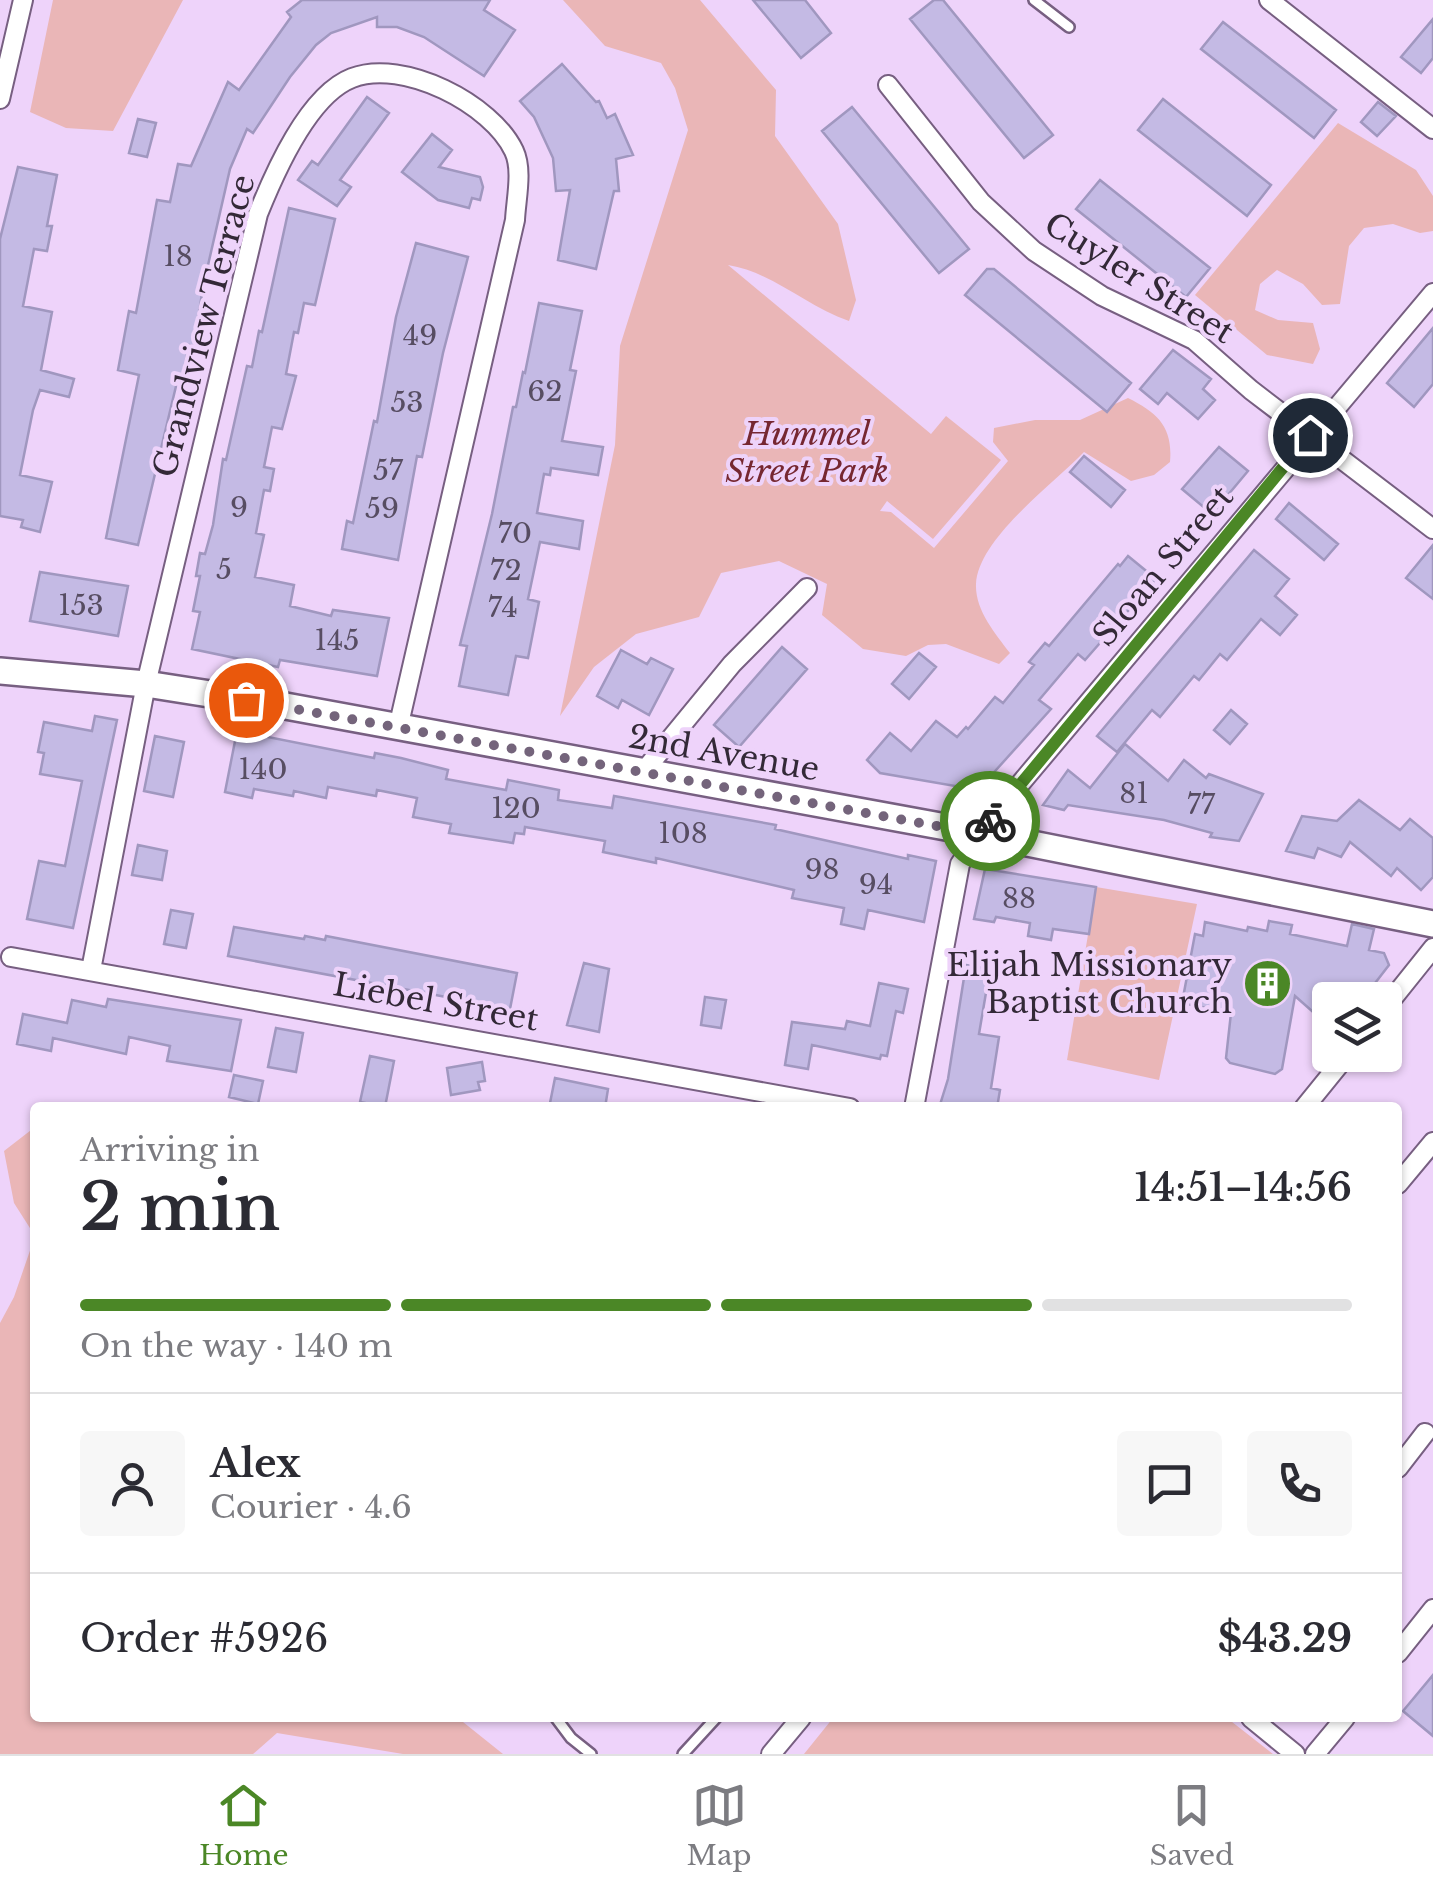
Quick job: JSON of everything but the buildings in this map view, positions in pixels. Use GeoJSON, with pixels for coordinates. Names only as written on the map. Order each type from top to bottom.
{"type":"FeatureCollection","features":[{"type":"Feature","properties":{"kind":"street"},"geometry":{"type":"LineString","coordinates":[[0,100],[23,0]]}},
{"type":"Feature","properties":{"kind":"street"},"geometry":{"type":"LineString","coordinates":[[1270,0],[1433,129]]}},
{"type":"Feature","properties":{"kind":"street","name":"Grandview Terrace"},"geometry":{"type":"LineString","coordinates":[[91,970],[146,684],[258,214],[279,163],[318,106],[352,78],[388,71],[429,82],[497,124],[516,155],[518,182],[515,220],[398,728]]}},
{"type":"Feature","properties":{"kind":"street","name":"Cuyler Street"},"geometry":{"type":"LineString","coordinates":[[888,85],[982,202],[1034,251],[1102,296],[1194,340],[1251,390],[1433,529]]}},
{"type":"Feature","properties":{"kind":"street","name":"Sloan Street"},"geometry":{"type":"LineString","coordinates":[[915,1102],[960,864],[1310,435],[1433,293]]}},
{"type":"Feature","properties":{"kind":"street"},"geometry":{"type":"LineString","coordinates":[[644,771],[732,664],[807,588]]}},
{"type":"Feature","properties":{"kind":"street","name":"2nd Avenue"},"geometry":{"type":"LineString","coordinates":[[0,671],[146,684],[644,771],[1433,924]]}},
{"type":"Feature","properties":{"kind":"street"},"geometry":{"type":"LineString","coordinates":[[1402,987],[1433,948]]}},
{"type":"Feature","properties":{"kind":"street","name":"Liebel Street"},"geometry":{"type":"LineString","coordinates":[[11,957],[817,1102]]}},
{"type":"Feature","properties":{"kind":"street"},"geometry":{"type":"LineString","coordinates":[[1309,1102],[1333,1072]]}},
{"type":"Feature","properties":{"kind":"street"},"geometry":{"type":"LineString","coordinates":[[1402,1179],[1433,1142]]}},
{"type":"Feature","properties":{"kind":"street"},"geometry":{"type":"LineString","coordinates":[[1402,1463],[1425,1433]]}},
{"type":"Feature","properties":{"kind":"street"},"geometry":{"type":"LineString","coordinates":[[1402,1644],[1433,1609]]}},
{"type":"Feature","properties":{"kind":"street"},"geometry":{"type":"LineString","coordinates":[[772,1754],[798,1722]]}},
{"type":"Feature","properties":{"kind":"street"},"geometry":{"type":"LineString","coordinates":[[1257,1722],[1296,1754]]}},
{"type":"Feature","properties":{"kind":"street"},"geometry":{"type":"LineString","coordinates":[[1315,1754],[1341,1722]]}},
{"type":"Feature","properties":{"kind":"lane"},"geometry":{"type":"LineString","coordinates":[[1034,0],[1069,27]]}},
{"type":"Feature","properties":{"kind":"lane"},"geometry":{"type":"LineString","coordinates":[[559,1722],[591,1754]]}},
{"type":"Feature","properties":{"kind":"lane"},"geometry":{"type":"LineString","coordinates":[[683,1754],[712,1722]]}},
{"type":"Feature","properties":{"kind":"green space"},"geometry":{"type":"Polygon","coordinates":[[[53,0],[183,0],[113,131],[66,128],[30,112],[53,0]]]}},
{"type":"Feature","properties":{"kind":"green space","name":"Hummel Street Park"},"geometry":{"type":"Polygon","coordinates":[[[563,0],[700,0],[776,90],[775,136],[838,224],[856,300],[849,321],[759,275],[728,265],[931,434],[946,416],[1001,460],[933,539],[887,501],[880,511],[891,512],[934,548],[1008,461],[993,442],[994,428],[1035,420],[1080,420],[1128,398],[1161,422],[1169,439],[1170,462],[1154,475],[1131,481],[1084,452],[1019,513],[989,549],[976,584],[987,621],[1010,653],[999,664],[946,644],[928,645],[906,656],[863,649],[822,615],[827,584],[779,561],[721,573],[699,617],[636,634],[594,667],[560,716],[615,445],[620,346],[688,130],[675,88],[661,63],[605,46],[563,0]]]}},
{"type":"Feature","properties":{"kind":"green space"},"geometry":{"type":"Polygon","coordinates":[[[1338,123],[1416,170],[1433,196],[1433,231],[1420,233],[1393,224],[1364,228],[1349,246],[1340,304],[1322,305],[1303,284],[1277,270],[1260,284],[1255,310],[1278,320],[1313,323],[1320,349],[1313,364],[1267,355],[1195,295],[1338,123]]]}},
{"type":"Feature","properties":{"kind":"green space"},"geometry":{"type":"Polygon","coordinates":[[[1096,887],[1197,904],[1159,1080],[1067,1060],[1096,887]]]}},
{"type":"Feature","properties":{"kind":"green space"},"geometry":{"type":"Polygon","coordinates":[[[30,1131],[30,1228],[14,1203],[4,1151],[30,1131]]]}},
{"type":"Feature","properties":{"kind":"green space"},"geometry":{"type":"Polygon","coordinates":[[[30,1251],[30,1722],[463,1722],[503,1754],[403,1754],[277,1733],[253,1754],[0,1754],[0,1323],[30,1251]]]}},
{"type":"Feature","properties":{"kind":"green space"},"geometry":{"type":"Polygon","coordinates":[[[830,1722],[1232,1722],[1273,1754],[804,1754],[830,1722]]]}},
{"type":"Feature","properties":{"kind":"way so far"},"geometry":{"type":"LineString","coordinates":[[246,700],[981,834],[990,821]]}},
{"type":"Feature","properties":{"kind":"place","name":"Elijah Missionary Baptist Church"},"geometry":{"type":"Point","coordinates":[1267,983]}},
{"type":"Feature","properties":{"kind":"route"},"geometry":{"type":"LineString","coordinates":[[990,821],[1310,435]]}}]}
